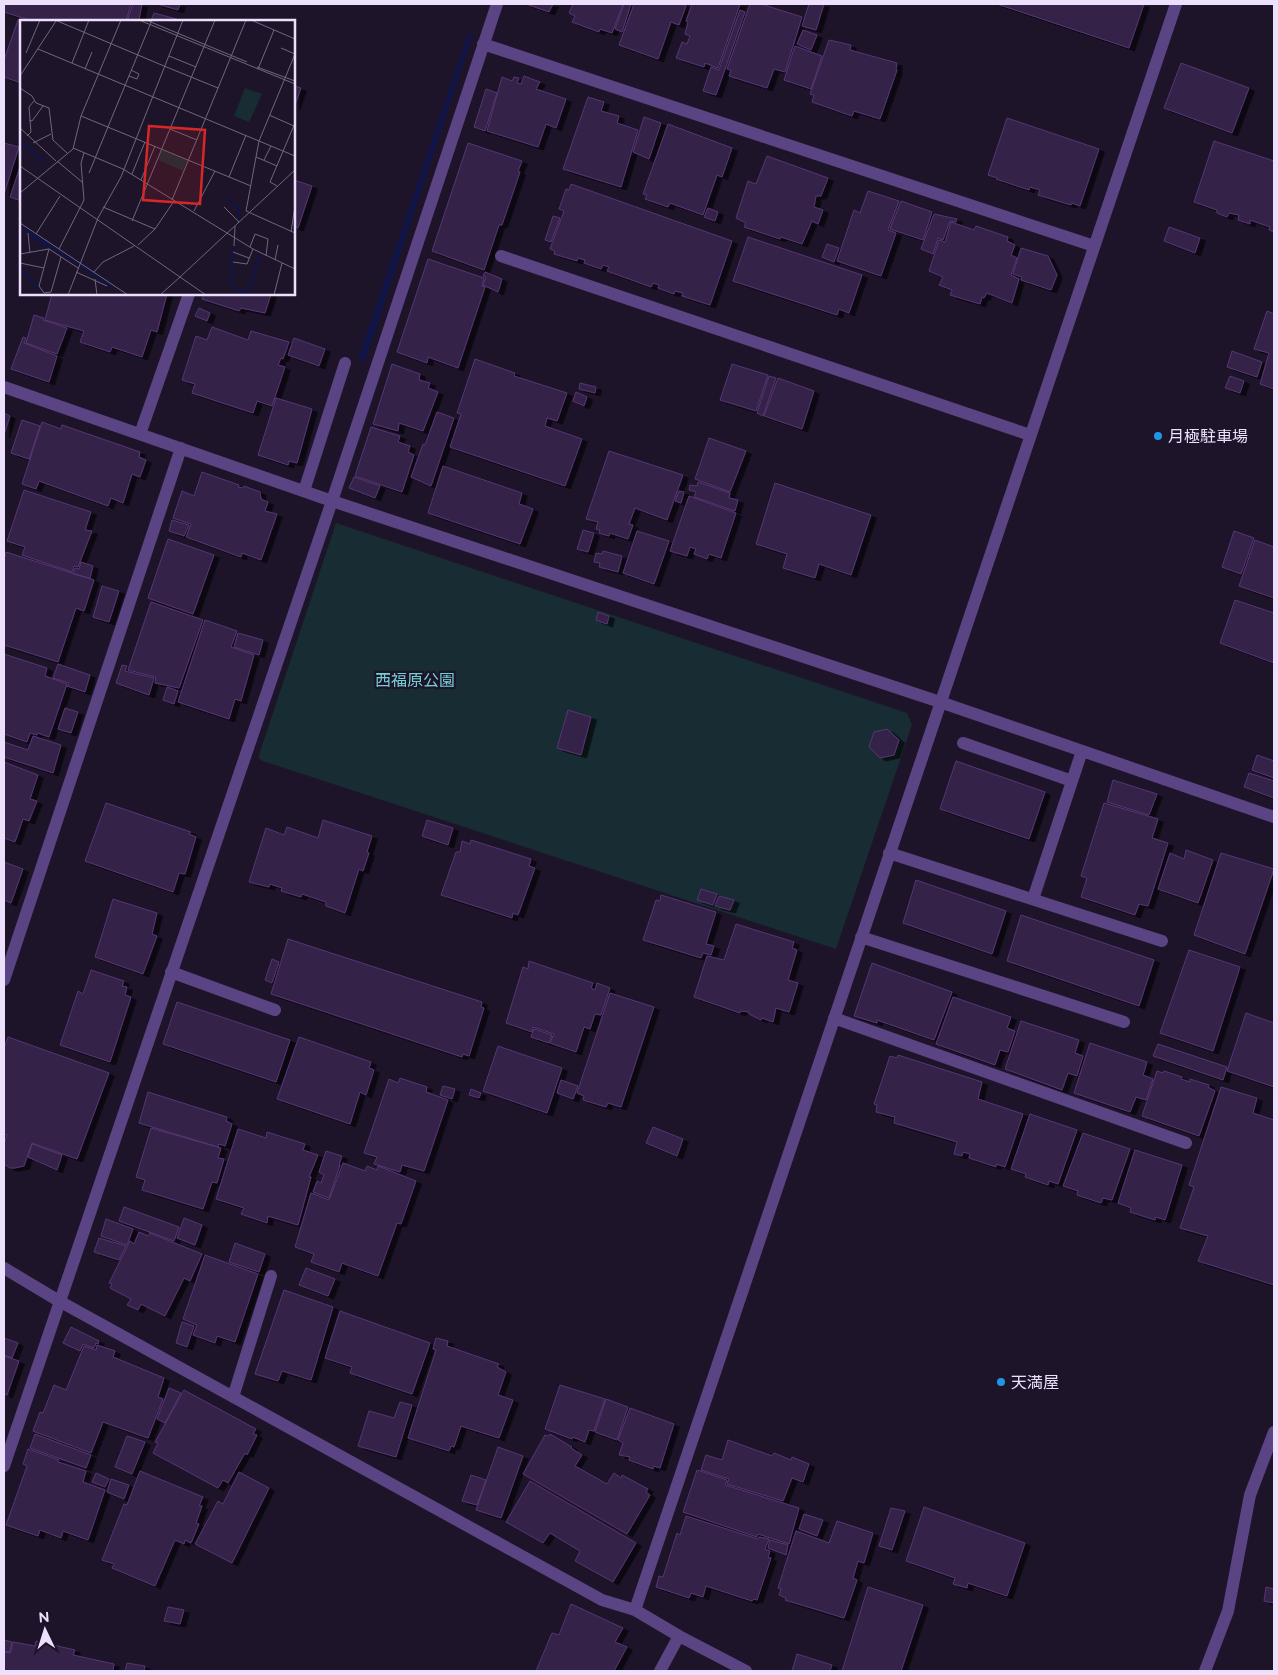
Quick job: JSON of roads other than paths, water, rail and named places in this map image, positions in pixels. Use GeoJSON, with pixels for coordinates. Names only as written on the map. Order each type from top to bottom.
{"type":"FeatureCollection","features":[{"type":"Feature","properties":{"kind":"street"},"geometry":{"type":"LineString","coordinates":[[4,1466],[58,1301],[332,501],[497,4]]}},
{"type":"Feature","properties":{"kind":"street"},"geometry":{"type":"LineString","coordinates":[[635,1610],[1176,4]]}},
{"type":"Feature","properties":{"kind":"street"},"geometry":{"type":"LineString","coordinates":[[483,44],[1094,246]]}},
{"type":"Feature","properties":{"kind":"street"},"geometry":{"type":"LineString","coordinates":[[501,256],[1030,435]]}},
{"type":"Feature","properties":{"kind":"street"},"geometry":{"type":"LineString","coordinates":[[140,434],[189,295]]}},
{"type":"Feature","properties":{"kind":"street"},"geometry":{"type":"LineString","coordinates":[[304,491],[345,363]]}},
{"type":"Feature","properties":{"kind":"street"},"geometry":{"type":"LineString","coordinates":[[4,387],[332,501],[940,702],[1274,817]]}},
{"type":"Feature","properties":{"kind":"street"},"geometry":{"type":"LineString","coordinates":[[4,980],[181,448]]}},
{"type":"Feature","properties":{"kind":"street"},"geometry":{"type":"LineString","coordinates":[[963,743],[1072,781]]}},
{"type":"Feature","properties":{"kind":"street"},"geometry":{"type":"LineString","coordinates":[[1033,899],[1082,752]]}},
{"type":"Feature","properties":{"kind":"street"},"geometry":{"type":"LineString","coordinates":[[889,852],[1162,941]]}},
{"type":"Feature","properties":{"kind":"street"},"geometry":{"type":"LineString","coordinates":[[861,937],[1124,1022]]}},
{"type":"Feature","properties":{"kind":"street"},"geometry":{"type":"LineString","coordinates":[[171,972],[275,1010]]}},
{"type":"Feature","properties":{"kind":"street"},"geometry":{"type":"LineString","coordinates":[[834,1018],[1186,1143]]}},
{"type":"Feature","properties":{"kind":"street"},"geometry":{"type":"LineString","coordinates":[[4,1268],[58,1301],[602,1600],[635,1610],[679,1636],[746,1671]]}},
{"type":"Feature","properties":{"kind":"street"},"geometry":{"type":"LineString","coordinates":[[233,1397],[271,1276]]}},
{"type":"Feature","properties":{"kind":"street"},"geometry":{"type":"LineString","coordinates":[[1206,1671],[1228,1611],[1250,1495],[1274,1432]]}},
{"type":"Feature","properties":{"kind":"street"},"geometry":{"type":"LineString","coordinates":[[660,1671],[679,1636]]}},
{"type":"Feature","properties":{"kind":"place","name":"月極駐車場"},"geometry":{"type":"Point","coordinates":[1158,436]}},
{"type":"Feature","properties":{"kind":"place","name":"天満屋"},"geometry":{"type":"Point","coordinates":[1001,1382]}},
{"type":"Feature","properties":{"kind":"park label","name":"西福原公園"},"geometry":{"type":"Point","coordinates":[415,680]}}]}
